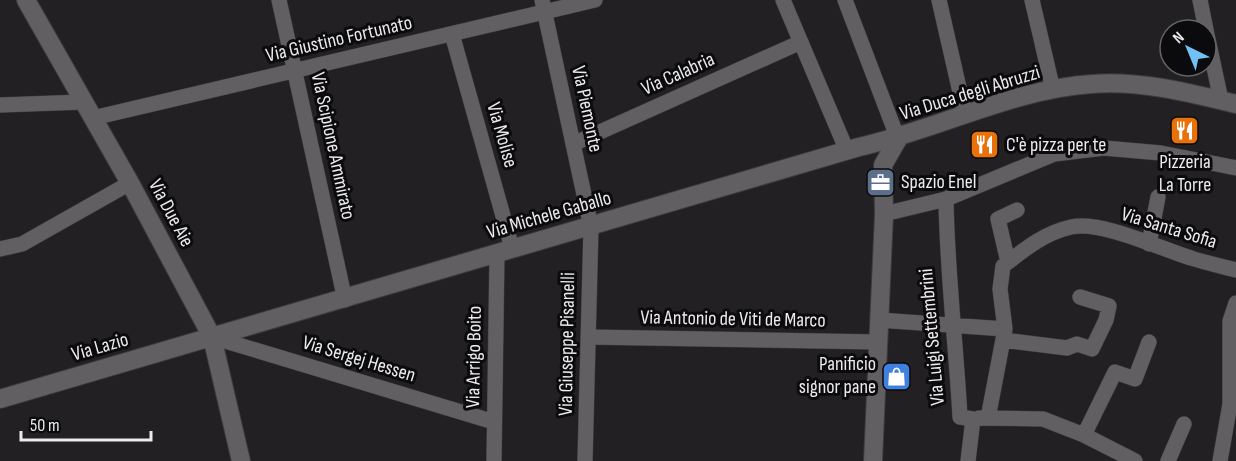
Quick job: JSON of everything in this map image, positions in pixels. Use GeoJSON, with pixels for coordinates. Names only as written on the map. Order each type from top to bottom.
{"type":"FeatureCollection","features":[{"type":"Feature","properties":{"kind":"street","name":"Via Due Aie"},"geometry":{"type":"LineString","coordinates":[[26,0],[130,183],[212,337],[241,461]]}},
{"type":"Feature","properties":{"kind":"street","name":"Via Scipione Ammirato"},"geometry":{"type":"LineString","coordinates":[[279,0],[345,300]]}},
{"type":"Feature","properties":{"kind":"street","name":"Via Giustino Fortunato"},"geometry":{"type":"LineString","coordinates":[[93,118],[452,34],[543,6],[594,0]]}},
{"type":"Feature","properties":{"kind":"street"},"geometry":{"type":"LineString","coordinates":[[783,0],[847,151]]}},
{"type":"Feature","properties":{"kind":"street"},"geometry":{"type":"LineString","coordinates":[[845,0],[898,138]]}},
{"type":"Feature","properties":{"kind":"street"},"geometry":{"type":"LineString","coordinates":[[939,0],[965,114]]}},
{"type":"Feature","properties":{"kind":"street"},"geometry":{"type":"LineString","coordinates":[[1032,0],[1053,90]]}},
{"type":"Feature","properties":{"kind":"street"},"geometry":{"type":"LineString","coordinates":[[1200,0],[1204,18]]}},
{"type":"Feature","properties":{"kind":"street","name":"Via Piemonte"},"geometry":{"type":"LineString","coordinates":[[543,6],[591,228]]}},
{"type":"Feature","properties":{"kind":"street","name":"Via Molise"},"geometry":{"type":"LineString","coordinates":[[452,34],[505,250]]}},
{"type":"Feature","properties":{"kind":"street","name":"Via Calabria"},"geometry":{"type":"LineString","coordinates":[[573,144],[801,42]]}},
{"type":"Feature","properties":{"kind":"street"},"geometry":{"type":"LineString","coordinates":[[1218,69],[1228,102]]}},
{"type":"Feature","properties":{"kind":"street","name":"Via Duca degli Abruzzi"},"geometry":{"type":"LineString","coordinates":[[873,461],[884,214],[883,165],[898,138],[965,114],[1053,90],[1092,84],[1134,85],[1181,91],[1228,102]]}},
{"type":"Feature","properties":{"kind":"street"},"geometry":{"type":"LineString","coordinates":[[0,105],[84,102]]}},
{"type":"Feature","properties":{"kind":"street","name":"Via Michele Gaballo"},"geometry":{"type":"LineString","coordinates":[[212,337],[345,300],[505,250],[591,228],[847,151],[898,138]]}},
{"type":"Feature","properties":{"kind":"street"},"geometry":{"type":"LineString","coordinates":[[884,214],[946,198],[1054,154],[1104,148],[1161,153],[1236,168]]}},
{"type":"Feature","properties":{"kind":"street"},"geometry":{"type":"LineString","coordinates":[[0,249],[22,244],[130,183]]}},
{"type":"Feature","properties":{"kind":"street"},"geometry":{"type":"LineString","coordinates":[[1149,244],[1158,197]]}},
{"type":"Feature","properties":{"kind":"street","name":"Via Luigi Settembrini"},"geometry":{"type":"LineString","coordinates":[[946,198],[947,275],[954,326],[960,417],[980,418],[968,461]]}},
{"type":"Feature","properties":{"kind":"street"},"geometry":{"type":"LineString","coordinates":[[1017,210],[998,219],[1008,262],[1004,266],[1000,289],[1004,334],[980,418],[1043,418],[1084,435],[1135,461]]}},
{"type":"Feature","properties":{"kind":"street","name":"Via Santa Sofia"},"geometry":{"type":"LineString","coordinates":[[1008,262],[1039,238],[1073,226],[1124,234],[1149,244],[1236,270]]}},
{"type":"Feature","properties":{"kind":"street","name":"Via Giuseppe Pisanelli"},"geometry":{"type":"LineString","coordinates":[[585,461],[591,228]]}},
{"type":"Feature","properties":{"kind":"street","name":"Via Arrigo Boito"},"geometry":{"type":"LineString","coordinates":[[494,461],[494,422],[505,250]]}},
{"type":"Feature","properties":{"kind":"street"},"geometry":{"type":"LineString","coordinates":[[879,320],[954,326],[1067,348],[1077,344],[1092,349],[1106,320],[1109,306],[1080,297]]}},
{"type":"Feature","properties":{"kind":"street"},"geometry":{"type":"LineString","coordinates":[[1220,461],[1230,404],[1230,321],[1236,303]]}},
{"type":"Feature","properties":{"kind":"street","name":"Via Lazio"},"geometry":{"type":"LineString","coordinates":[[0,399],[212,337]]}},
{"type":"Feature","properties":{"kind":"street","name":"Via Sergej Hessen"},"geometry":{"type":"LineString","coordinates":[[212,337],[494,422]]}},
{"type":"Feature","properties":{"kind":"street","name":"Via Antonio de Viti de Marco"},"geometry":{"type":"LineString","coordinates":[[588,338],[878,342]]}},
{"type":"Feature","properties":{"kind":"street"},"geometry":{"type":"LineString","coordinates":[[1084,435],[1115,372],[1135,379],[1149,342]]}},
{"type":"Feature","properties":{"kind":"street"},"geometry":{"type":"LineString","coordinates":[[1168,461],[1184,424]]}},
{"type":"Feature","properties":{"kind":"place","name":"Pizzeria La Torre"},"geometry":{"type":"Point","coordinates":[1185,131]}},
{"type":"Feature","properties":{"kind":"place","name":"C'è pizza per te"},"geometry":{"type":"Point","coordinates":[985,145]}},
{"type":"Feature","properties":{"kind":"place","name":"Spazio Enel"},"geometry":{"type":"Point","coordinates":[880,182]}},
{"type":"Feature","properties":{"kind":"place","name":"Panificio signor pane"},"geometry":{"type":"Point","coordinates":[897,376]}}]}
